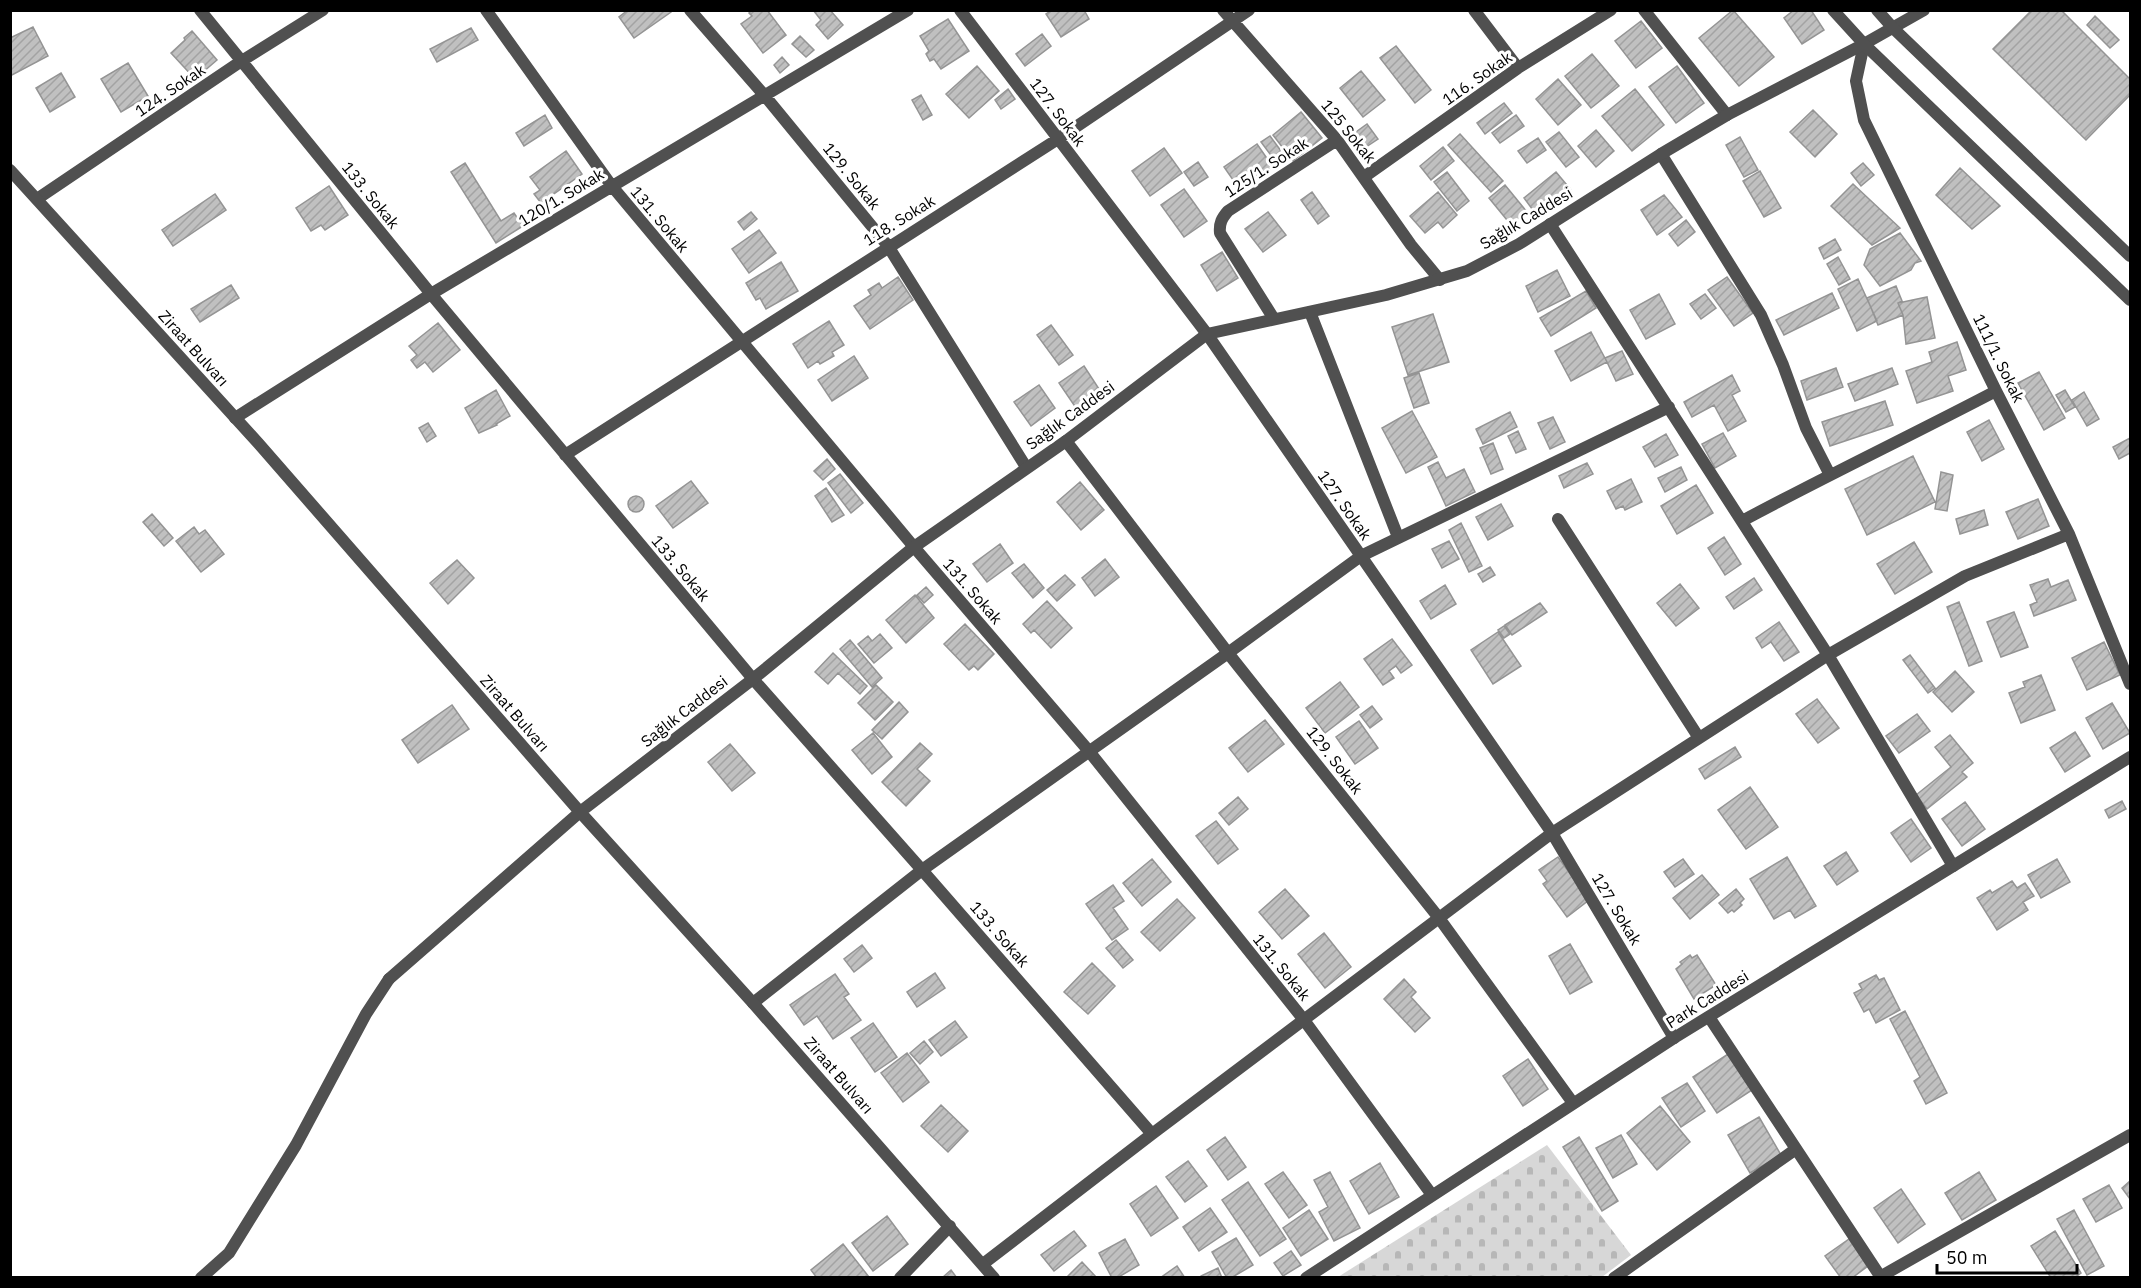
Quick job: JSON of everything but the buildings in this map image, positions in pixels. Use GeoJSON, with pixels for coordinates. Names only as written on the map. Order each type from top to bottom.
{"type":"FeatureCollection","features":[{"type":"Feature","properties":{"kind":"street","name":"133. Sokak"},"geometry":{"type":"LineString","coordinates":[[200,10],[431,294],[753,679],[1152,1134]]}},
{"type":"Feature","properties":{"kind":"street","name":"124. Sokak"},"geometry":{"type":"LineString","coordinates":[[37,199],[240,62],[323,10]]}},
{"type":"Feature","properties":{"kind":"street","name":"131. Sokak"},"geometry":{"type":"LineString","coordinates":[[486,10],[611,186],[1088,750],[1304,1020],[1432,1195]]}},
{"type":"Feature","properties":{"kind":"street","name":"129. Sokak"},"geometry":{"type":"LineString","coordinates":[[690,10],[765,96],[888,246],[1026,467]]}},
{"type":"Feature","properties":{"kind":"street","name":"120/1. Sokak"},"geometry":{"type":"LineString","coordinates":[[235,418],[431,294],[908,10]]}},
{"type":"Feature","properties":{"kind":"street","name":"127. Sokak"},"geometry":{"type":"LineString","coordinates":[[960,10],[1207,334],[1552,833],[1674,1038]]}},
{"type":"Feature","properties":{"kind":"street","name":"125 Sokak"},"geometry":{"type":"LineString","coordinates":[[1223,10],[1337,140],[1411,245],[1440,280]]}},
{"type":"Feature","properties":{"kind":"street","name":"118. Sokak"},"geometry":{"type":"LineString","coordinates":[[565,455],[1058,139],[1249,10]]}},
{"type":"Feature","properties":{"kind":"street"},"geometry":{"type":"LineString","coordinates":[[1474,10],[1518,68]]}},
{"type":"Feature","properties":{"kind":"street","name":"116. Sokak"},"geometry":{"type":"LineString","coordinates":[[1364,177],[1518,68],[1611,10]]}},
{"type":"Feature","properties":{"kind":"street"},"geometry":{"type":"LineString","coordinates":[[1644,10],[1727,115]]}},
{"type":"Feature","properties":{"kind":"street"},"geometry":{"type":"LineString","coordinates":[[1833,10],[1864,44],[2130,300]]}},
{"type":"Feature","properties":{"kind":"street"},"geometry":{"type":"LineString","coordinates":[[1877,10],[2130,256]]}},
{"type":"Feature","properties":{"kind":"street","name":"Sağlık Caddesi"},"geometry":{"type":"LineString","coordinates":[[201,1278],[229,1253],[236,1243],[296,1144],[366,1014],[389,979],[580,812],[753,679],[914,547],[1066,441],[1207,334],[1386,295],[1467,271],[1493,259],[1727,115],[1924,10]]}},
{"type":"Feature","properties":{"kind":"street","name":"111/1. Sokak"},"geometry":{"type":"LineString","coordinates":[[1864,44],[1856,81],[1864,120],[1996,391],[2069,534],[2130,684]]}},
{"type":"Feature","properties":{"kind":"street","name":"125/1. Sokak"},"geometry":{"type":"LineString","coordinates":[[1274,319],[1220,233],[1219,225],[1228,212],[1337,140]]}},
{"type":"Feature","properties":{"kind":"street"},"geometry":{"type":"LineString","coordinates":[[1661,154],[1761,315],[1783,365],[1806,428],[1830,475]]}},
{"type":"Feature","properties":{"kind":"street","name":"Ziraat Bulvarı"},"geometry":{"type":"LineString","coordinates":[[10,170],[235,418],[580,812],[951,1226],[994,1278]]}},
{"type":"Feature","properties":{"kind":"street"},"geometry":{"type":"LineString","coordinates":[[1551,224],[1828,655],[1953,866]]}},
{"type":"Feature","properties":{"kind":"street"},"geometry":{"type":"LineString","coordinates":[[1310,312],[1398,537]]}},
{"type":"Feature","properties":{"kind":"street"},"geometry":{"type":"LineString","coordinates":[[1743,521],[1996,391]]}},
{"type":"Feature","properties":{"kind":"street"},"geometry":{"type":"LineString","coordinates":[[753,1003],[922,870],[1361,556],[1669,407]]}},
{"type":"Feature","properties":{"kind":"street","name":"129. Sokak"},"geometry":{"type":"LineString","coordinates":[[1066,441],[1228,653],[1439,918],[1573,1103]]}},
{"type":"Feature","properties":{"kind":"street"},"geometry":{"type":"LineString","coordinates":[[1558,519],[1699,738]]}},
{"type":"Feature","properties":{"kind":"street"},"geometry":{"type":"LineString","coordinates":[[983,1264],[1552,833],[1828,655],[1965,576],[2069,534]]}},
{"type":"Feature","properties":{"kind":"street","name":"Park Caddesi"},"geometry":{"type":"LineString","coordinates":[[1306,1278],[1674,1038],[2130,757]]}},
{"type":"Feature","properties":{"kind":"street"},"geometry":{"type":"LineString","coordinates":[[1709,1017],[1879,1277],[2130,1134]]}},
{"type":"Feature","properties":{"kind":"street"},"geometry":{"type":"LineString","coordinates":[[1614,1278],[1796,1149]]}},
{"type":"Feature","properties":{"kind":"street"},"geometry":{"type":"LineString","coordinates":[[900,1278],[951,1226]]}},
{"type":"Feature","properties":{"kind":"green space"},"geometry":{"type":"Polygon","coordinates":[[[1547,1145],[1631,1255],[1602,1277],[1338,1277],[1547,1145]]]}}]}
